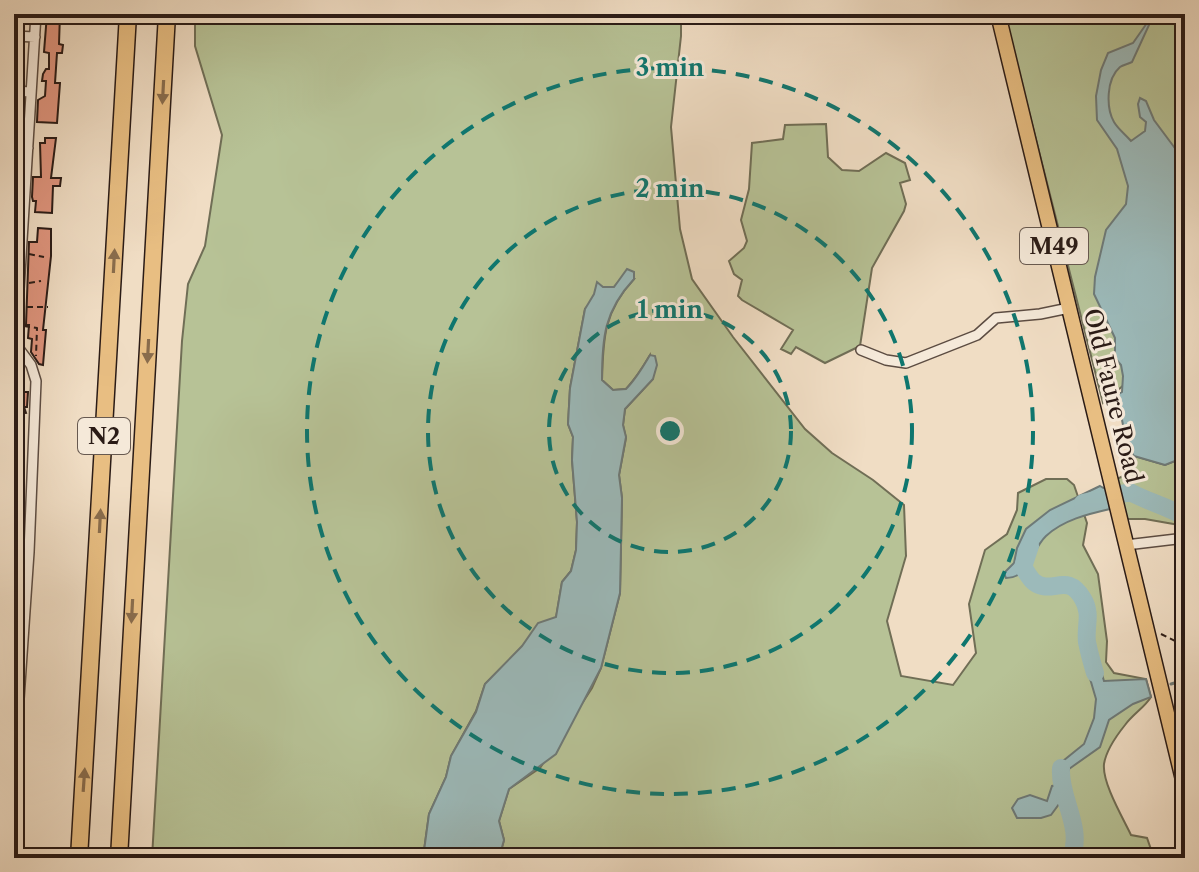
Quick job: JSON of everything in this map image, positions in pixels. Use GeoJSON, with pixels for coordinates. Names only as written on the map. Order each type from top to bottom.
{"type":"FeatureCollection","features":[{"type":"Feature","properties":{"kind":"highway","name":"N2"},"geometry":{"type":"LineString","coordinates":[[79,858],[128,14]]}},
{"type":"Feature","properties":{"kind":"highway","name":"N2"},"geometry":{"type":"LineString","coordinates":[[119,858],[167,14]]}},
{"type":"Feature","properties":{"kind":"main road","name":"Old Faure Road"},"geometry":{"type":"LineString","coordinates":[[998,14],[1185,788]]}},
{"type":"Feature","properties":{"kind":"street"},"geometry":{"type":"LineString","coordinates":[[14,335],[20,283],[19,202],[28,148],[36,14]]}},
{"type":"Feature","properties":{"kind":"street"},"geometry":{"type":"LineString","coordinates":[[14,36],[35,37]]}},
{"type":"Feature","properties":{"kind":"street"},"geometry":{"type":"LineString","coordinates":[[14,91],[31,92]]}},
{"type":"Feature","properties":{"kind":"street"},"geometry":{"type":"LineString","coordinates":[[14,147],[28,148]]}},
{"type":"Feature","properties":{"kind":"street"},"geometry":{"type":"LineString","coordinates":[[861,350],[886,360],[906,363],[977,335],[996,318],[1069,308]]}},
{"type":"Feature","properties":{"kind":"street"},"geometry":{"type":"LineString","coordinates":[[14,342],[31,365],[36,381],[29,552],[16,697],[14,772]]}},
{"type":"Feature","properties":{"kind":"street"},"geometry":{"type":"LineString","coordinates":[[1126,545],[1185,538]]}},
{"type":"Feature","properties":{"kind":"street"},"geometry":{"type":"LineString","coordinates":[[14,553],[29,552]]}},
{"type":"Feature","properties":{"kind":"path"},"geometry":{"type":"LineString","coordinates":[[18,255],[44,257]]}},
{"type":"Feature","properties":{"kind":"path"},"geometry":{"type":"LineString","coordinates":[[20,283],[41,281]]}},
{"type":"Feature","properties":{"kind":"path"},"geometry":{"type":"LineString","coordinates":[[18,305],[48,307]]}},
{"type":"Feature","properties":{"kind":"path"},"geometry":{"type":"LineString","coordinates":[[15,327],[37,328],[36,356]]}},
{"type":"Feature","properties":{"kind":"path"},"geometry":{"type":"LineString","coordinates":[[14,387],[18,389],[36,381]]}},
{"type":"Feature","properties":{"kind":"path"},"geometry":{"type":"LineString","coordinates":[[14,397],[35,399]]}},
{"type":"Feature","properties":{"kind":"path"},"geometry":{"type":"LineString","coordinates":[[14,437],[14,453]]}},
{"type":"Feature","properties":{"kind":"path"},"geometry":{"type":"LineString","coordinates":[[15,447],[33,448]]}},
{"type":"Feature","properties":{"kind":"path"},"geometry":{"type":"LineString","coordinates":[[1146,625],[1185,646]]}},
{"type":"Feature","properties":{"kind":"green space"},"geometry":{"type":"Polygon","coordinates":[[[195,14],[681,14],[671,127],[680,229],[692,279],[805,429],[832,453],[904,505],[906,556],[887,621],[901,676],[953,685],[976,653],[969,604],[985,550],[1007,534],[1017,510],[1018,493],[1046,479],[1067,479],[1074,485],[1087,523],[1083,545],[1098,574],[1107,641],[1106,662],[1114,673],[1146,679],[1151,697],[1119,733],[1109,749],[1104,772],[1131,835],[1147,838],[1154,858],[499,858],[504,840],[499,821],[509,789],[540,768],[592,688],[601,668],[620,593],[622,498],[619,475],[626,438],[623,425],[625,409],[653,379],[650,355],[626,389],[613,390],[602,380],[607,326],[616,302],[634,279],[623,277],[614,287],[603,287],[585,309],[570,388],[568,424],[573,437],[576,550],[571,571],[562,582],[556,618],[548,621],[485,684],[476,711],[451,756],[446,777],[429,814],[423,858],[152,858],[182,341],[188,284],[205,246],[222,135],[195,46],[195,14]]]}},
{"type":"Feature","properties":{"kind":"green space"},"geometry":{"type":"Polygon","coordinates":[[[1004,14],[1185,14],[1185,332],[1103,403],[1004,14]]]}},
{"type":"Feature","properties":{"kind":"green space"},"geometry":{"type":"Polygon","coordinates":[[[826,124],[828,157],[842,170],[859,171],[886,153],[905,163],[910,180],[900,183],[906,204],[904,211],[872,268],[860,346],[825,363],[796,347],[791,354],[781,349],[793,330],[738,296],[742,280],[734,274],[729,261],[744,248],[747,241],[741,220],[749,189],[752,143],[783,139],[785,125],[826,124]]]}},
{"type":"Feature","properties":{"kind":"green space"},"geometry":{"type":"Polygon","coordinates":[[[1134,456],[1165,465],[1185,457],[1185,526],[1127,519],[1117,479],[1133,471],[1134,456]]]}},
{"type":"Feature","properties":{"kind":"water"},"geometry":{"type":"Polygon","coordinates":[[[1147,23],[1149,25],[1132,62],[1115,72],[1109,102],[1114,122],[1131,141],[1145,131],[1146,122],[1140,117],[1138,104],[1140,98],[1146,101],[1154,120],[1183,159],[1185,457],[1165,465],[1134,456],[1127,445],[1117,395],[1122,392],[1121,365],[1115,358],[1115,338],[1094,294],[1106,230],[1126,204],[1128,186],[1117,149],[1097,120],[1096,96],[1101,70],[1108,53],[1133,43],[1147,23]]]}},
{"type":"Feature","properties":{"kind":"water"},"geometry":{"type":"Polygon","coordinates":[[[627,269],[634,272],[634,279],[616,302],[607,326],[602,380],[613,390],[626,389],[650,355],[655,356],[657,365],[653,379],[625,409],[623,425],[626,437],[619,475],[622,498],[620,593],[601,668],[556,754],[509,789],[499,821],[504,840],[499,858],[423,858],[429,814],[446,777],[451,756],[476,712],[485,684],[522,646],[538,623],[556,617],[562,582],[571,571],[576,550],[573,437],[568,424],[570,388],[585,309],[597,282],[603,287],[614,287],[627,269]]]}},
{"type":"Feature","properties":{"kind":"water"},"geometry":{"type":"Polygon","coordinates":[[[1100,486],[1105,489],[1110,509],[1076,518],[1053,530],[1041,542],[1025,568],[1014,577],[1006,578],[1004,573],[1014,563],[1026,529],[1050,510],[1100,486]]]}},
{"type":"Feature","properties":{"kind":"water"},"geometry":{"type":"Polygon","coordinates":[[[1092,648],[1104,681],[1146,679],[1151,697],[1133,704],[1109,720],[1100,747],[1069,769],[1059,804],[1051,815],[1017,818],[1012,808],[1018,799],[1030,795],[1047,801],[1052,786],[1058,785],[1054,772],[1058,765],[1084,744],[1094,718],[1096,699],[1084,658],[1087,650],[1092,648]]]}},
{"type":"Feature","properties":{"kind":"building"},"geometry":{"type":"Polygon","coordinates":[[[47,14],[60,14],[59,44],[63,45],[62,53],[57,53],[55,83],[60,83],[57,123],[37,122],[38,100],[45,96],[43,74],[49,69],[49,53],[44,52],[47,14]]]}},
{"type":"Feature","properties":{"kind":"building"},"geometry":{"type":"Polygon","coordinates":[[[14,44],[22,44],[20,75],[14,74],[14,44]]]}},
{"type":"Feature","properties":{"kind":"building"},"geometry":{"type":"Polygon","coordinates":[[[14,99],[23,99],[21,140],[14,140],[14,99]]]}},
{"type":"Feature","properties":{"kind":"building"},"geometry":{"type":"Polygon","coordinates":[[[45,138],[56,138],[51,178],[61,178],[60,186],[53,186],[52,213],[35,212],[36,201],[32,197],[33,177],[41,177],[40,143],[45,143],[45,138]]]}},
{"type":"Feature","properties":{"kind":"building"},"geometry":{"type":"Polygon","coordinates":[[[38,228],[51,229],[43,365],[31,352],[32,339],[28,338],[29,325],[26,325],[29,242],[37,242],[38,228]]]}},
{"type":"Feature","properties":{"kind":"building"},"geometry":{"type":"Polygon","coordinates":[[[18,385],[22,398],[22,392],[28,392],[27,407],[24,407],[26,413],[16,414],[14,386],[18,385]]]}},
{"type":"Feature","properties":{"kind":"waterway"},"geometry":{"type":"LineString","coordinates":[[1083,503],[1130,492],[1185,517]]}},
{"type":"Feature","properties":{"kind":"waterway"},"geometry":{"type":"LineString","coordinates":[[1030,546],[1023,567],[1033,581],[1047,587],[1071,586],[1083,599],[1088,615],[1087,642],[1095,673]]}},
{"type":"Feature","properties":{"kind":"waterway"},"geometry":{"type":"LineString","coordinates":[[1171,684],[1185,680]]}},
{"type":"Feature","properties":{"kind":"waterway"},"geometry":{"type":"LineString","coordinates":[[1061,768],[1075,836],[1071,858]]}}]}
